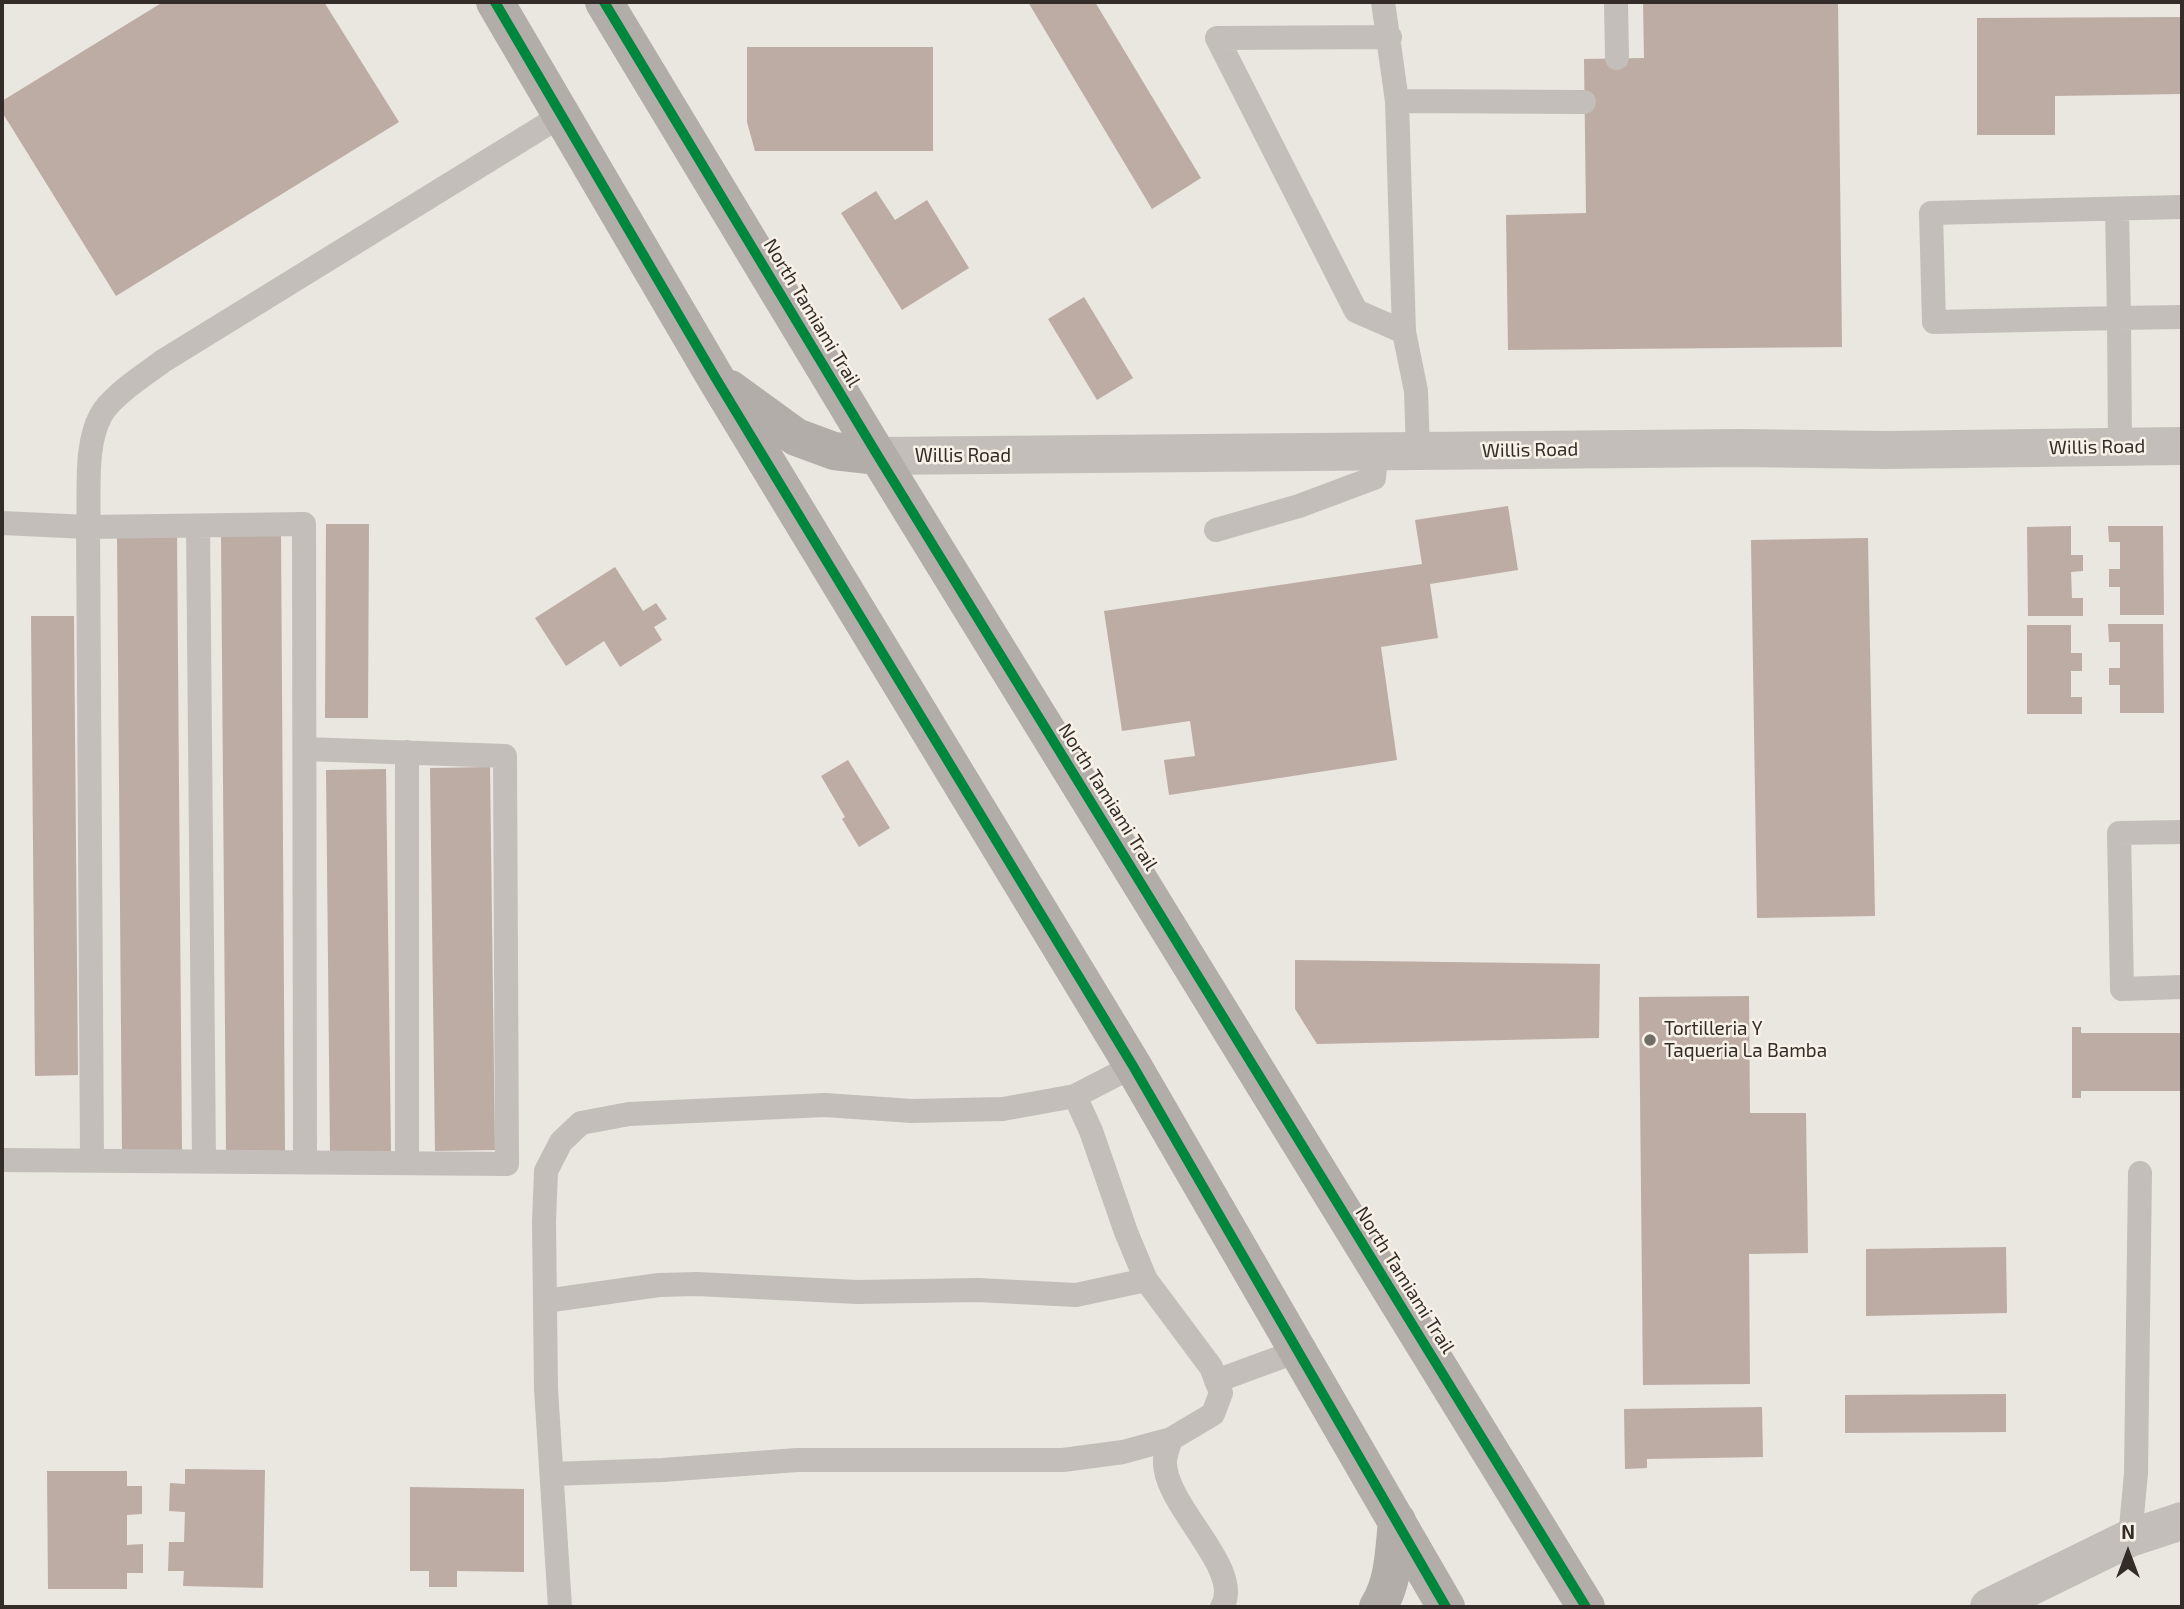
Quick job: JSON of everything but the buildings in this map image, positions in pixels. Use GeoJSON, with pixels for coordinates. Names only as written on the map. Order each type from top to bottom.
{"type":"FeatureCollection","features":[{"type":"Feature","properties":{"kind":"main road"},"geometry":{"type":"LineString","coordinates":[[495,2],[715,377],[1133,1066],[1446,1607]]}},
{"type":"Feature","properties":{"kind":"main road","name":"North Tamiami Trail"},"geometry":{"type":"LineString","coordinates":[[604,2],[877,456],[1586,1607]]}},
{"type":"Feature","properties":{"kind":"main road"},"geometry":{"type":"LineString","coordinates":[[715,377],[796,437],[834,451],[877,456]]}},
{"type":"Feature","properties":{"kind":"main road"},"geometry":{"type":"LineString","coordinates":[[1378,1607],[1391,1576],[1397,1521]]}},
{"type":"Feature","properties":{"kind":"street","name":"Willis Road"},"geometry":{"type":"LineString","coordinates":[[877,456],[2182,446]]}},
{"type":"Feature","properties":{"kind":"street"},"geometry":{"type":"LineString","coordinates":[[1989,1607],[2130,1538],[2182,1521]]}},
{"type":"Feature","properties":{"kind":"lane"},"geometry":{"type":"LineString","coordinates":[[1383,2],[1397,101],[1404,332],[1416,391],[1418,452]]}},
{"type":"Feature","properties":{"kind":"lane"},"geometry":{"type":"LineString","coordinates":[[1616,2],[1617,58]]}},
{"type":"Feature","properties":{"kind":"lane"},"geometry":{"type":"LineString","coordinates":[[1390,37],[1217,38],[1356,311],[1404,332]]}},
{"type":"Feature","properties":{"kind":"lane"},"geometry":{"type":"LineString","coordinates":[[1397,101],[1584,102]]}},
{"type":"Feature","properties":{"kind":"lane"},"geometry":{"type":"LineString","coordinates":[[92,1159],[88,527],[90,446],[102,414],[122,393],[163,361],[562,115]]}},
{"type":"Feature","properties":{"kind":"lane"},"geometry":{"type":"LineString","coordinates":[[2182,207],[1931,213],[1934,322],[2182,317]]}},
{"type":"Feature","properties":{"kind":"lane"},"geometry":{"type":"LineString","coordinates":[[2117,209],[2120,447]]}},
{"type":"Feature","properties":{"kind":"lane"},"geometry":{"type":"LineString","coordinates":[[1216,530],[1299,506],[1374,478],[1376,452]]}},
{"type":"Feature","properties":{"kind":"lane"},"geometry":{"type":"LineString","coordinates":[[2,523],[88,527],[304,524],[305,1162]]}},
{"type":"Feature","properties":{"kind":"lane"},"geometry":{"type":"LineString","coordinates":[[198,526],[204,1160]]}},
{"type":"Feature","properties":{"kind":"lane"},"geometry":{"type":"LineString","coordinates":[[2,1160],[507,1164],[505,756],[305,749]]}},
{"type":"Feature","properties":{"kind":"lane"},"geometry":{"type":"LineString","coordinates":[[407,752],[407,1162]]}},
{"type":"Feature","properties":{"kind":"lane"},"geometry":{"type":"LineString","coordinates":[[2182,832],[2119,833],[2122,989],[2182,987]]}},
{"type":"Feature","properties":{"kind":"lane"},"geometry":{"type":"LineString","coordinates":[[560,1607],[546,1389],[546,1171],[561,1142],[581,1123],[629,1114],[825,1105],[912,1111],[1003,1109],[1075,1096],[1133,1066]]}},
{"type":"Feature","properties":{"kind":"lane"},"geometry":{"type":"LineString","coordinates":[[552,1474],[663,1470],[797,1460],[1063,1460],[1123,1452],[1171,1439],[1213,1414],[1221,1393],[1211,1367],[1146,1280],[1126,1232],[1091,1131],[1075,1096]]}},
{"type":"Feature","properties":{"kind":"lane"},"geometry":{"type":"LineString","coordinates":[[2130,1538],[2136,1473],[2140,1173]]}},
{"type":"Feature","properties":{"kind":"lane"},"geometry":{"type":"LineString","coordinates":[[545,1301],[659,1285],[697,1284],[857,1292],[978,1290],[1076,1295],[1146,1280]]}},
{"type":"Feature","properties":{"kind":"lane"},"geometry":{"type":"LineString","coordinates":[[1216,1381],[1298,1351]]}},
{"type":"Feature","properties":{"kind":"lane"},"geometry":{"type":"LineString","coordinates":[[1171,1439],[1165,1461],[1170,1481],[1194,1527],[1222,1569],[1226,1585],[1223,1607]]}},
{"type":"Feature","properties":{"kind":"cycle path"},"geometry":{"type":"LineString","coordinates":[[495,2],[715,377],[1133,1066],[1446,1607]]}},
{"type":"Feature","properties":{"kind":"cycle path"},"geometry":{"type":"LineString","coordinates":[[604,2],[878,456],[1586,1607]]}},
{"type":"Feature","properties":{"kind":"place","name":"Tortilleria Y Taqueria La Bamba"},"geometry":{"type":"Point","coordinates":[1650,1040]}}]}
